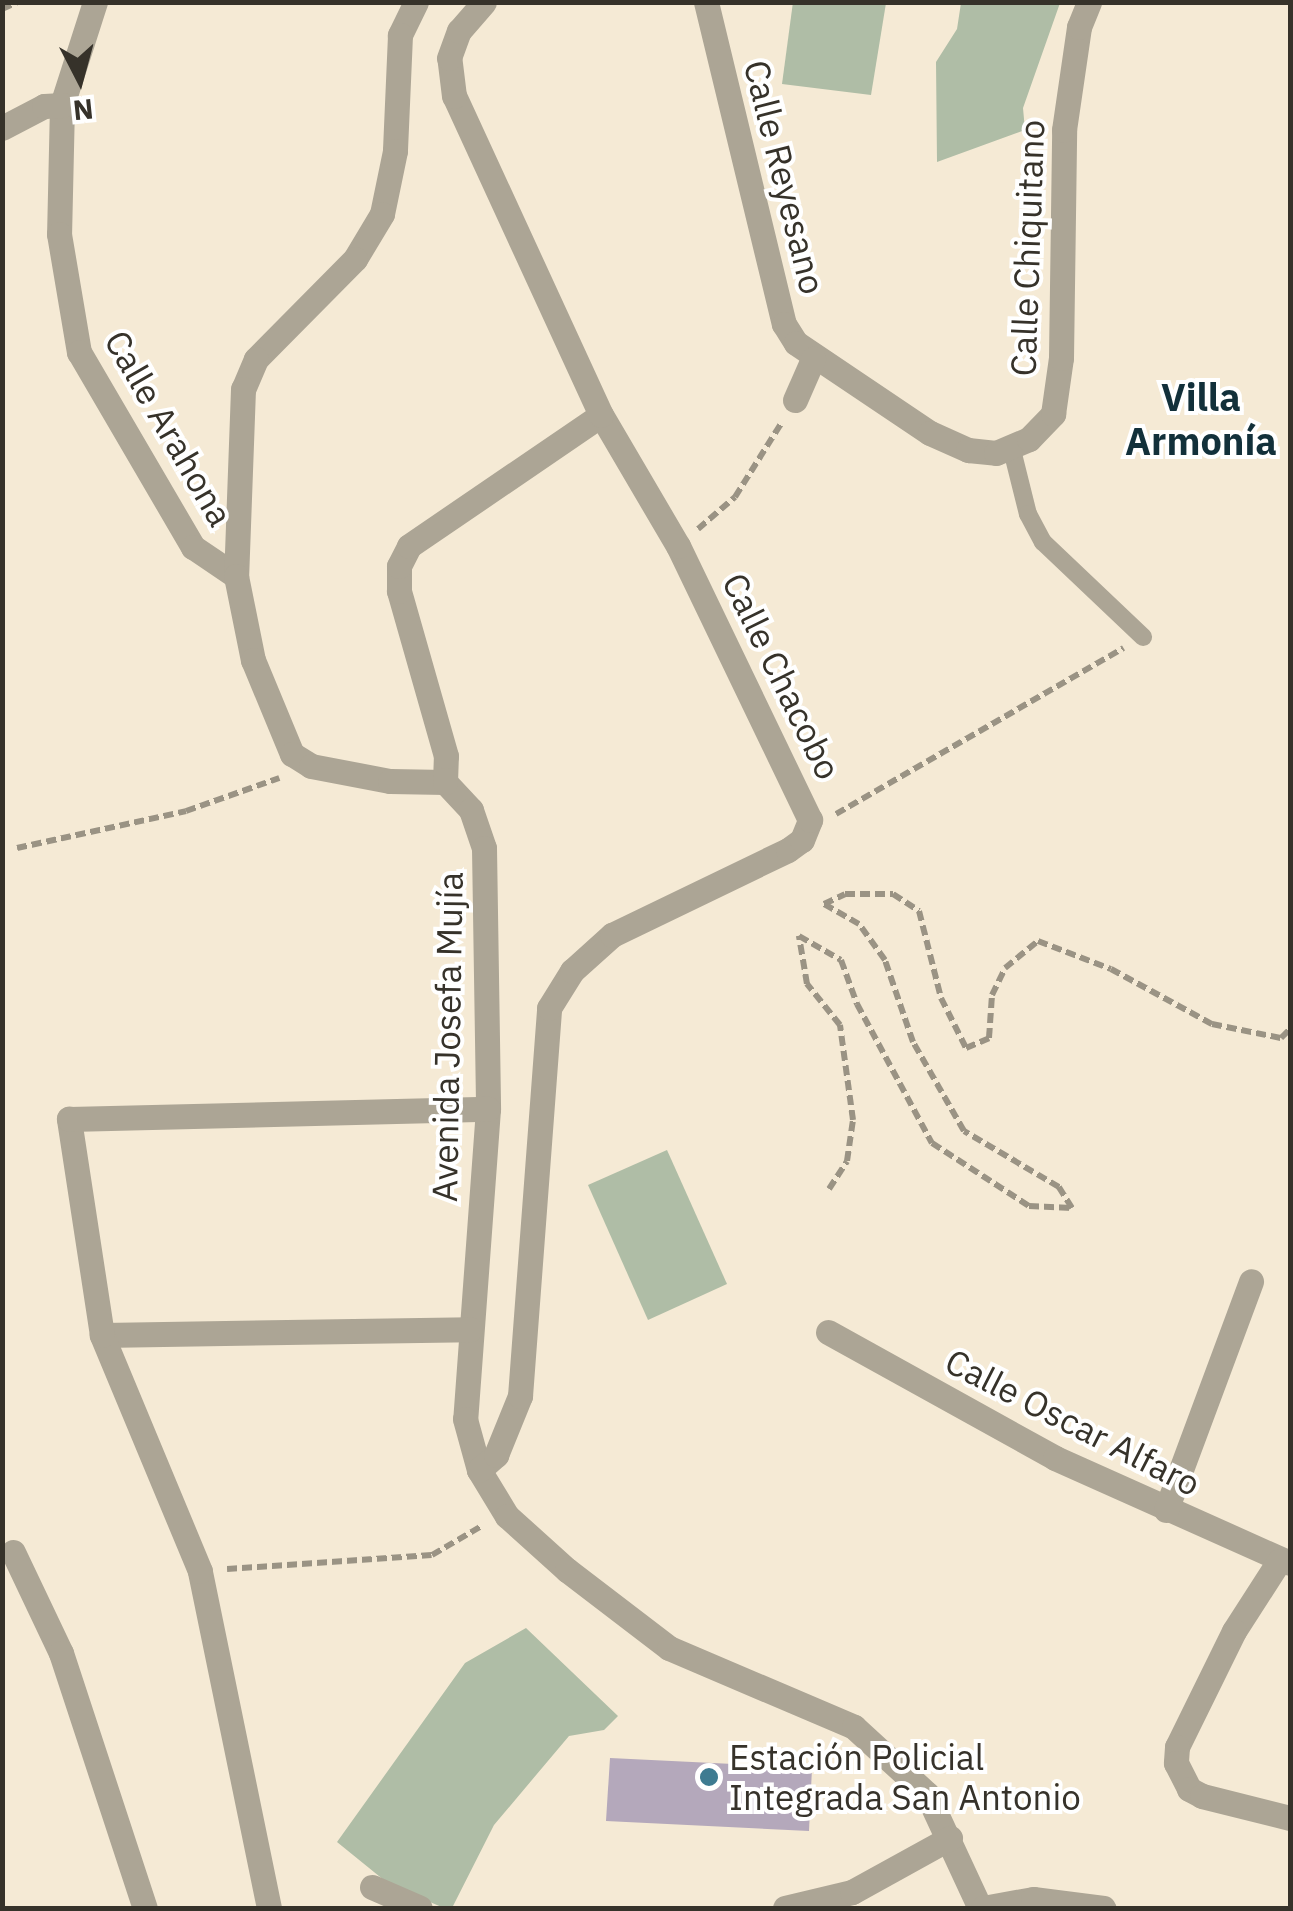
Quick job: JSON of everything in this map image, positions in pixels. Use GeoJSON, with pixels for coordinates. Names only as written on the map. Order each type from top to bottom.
{"type":"FeatureCollection","features":[{"type":"Feature","properties":{"kind":"street","name":"Calle Arahona"},"geometry":{"type":"LineString","coordinates":[[95,2],[62,105],[59,234],[80,352],[193,547],[236,576]]}},
{"type":"Feature","properties":{"kind":"street"},"geometry":{"type":"LineString","coordinates":[[416,2],[400,35],[394,151],[382,214],[356,260],[256,358],[242,389],[236,576],[268,703],[299,761],[390,781],[445,782],[446,756],[399,592],[399,566],[410,546],[601,416]]}},
{"type":"Feature","properties":{"kind":"street","name":"Calle Chacobo"},"geometry":{"type":"LineString","coordinates":[[480,1470],[496,1455],[520,1396],[549,1008],[572,971],[612,935],[788,850],[809,830],[808,808],[678,546],[601,416],[454,96],[449,58],[458,31],[484,2]]}},
{"type":"Feature","properties":{"kind":"street","name":"Calle Reyesano"},"geometry":{"type":"LineString","coordinates":[[706,2],[784,324],[813,358]]}},
{"type":"Feature","properties":{"kind":"street","name":"Calle Chiquitano"},"geometry":{"type":"LineString","coordinates":[[1012,450],[1052,414],[1061,358],[1064,130],[1079,27],[1089,2]]}},
{"type":"Feature","properties":{"kind":"street"},"geometry":{"type":"LineString","coordinates":[[2,128],[44,106],[62,105]]}},
{"type":"Feature","properties":{"kind":"street"},"geometry":{"type":"LineString","coordinates":[[795,400],[813,358],[968,450],[1012,450]]}},
{"type":"Feature","properties":{"kind":"street","name":"Avenida Josefa Mujía"},"geometry":{"type":"LineString","coordinates":[[445,782],[470,810],[484,848],[488,1110],[464,1419],[480,1470],[508,1516],[566,1570],[670,1648],[854,1726],[927,1794],[982,1908]]}},
{"type":"Feature","properties":{"kind":"street"},"geometry":{"type":"LineString","coordinates":[[269,1908],[200,1571],[102,1334],[69,1120],[488,1110]]}},
{"type":"Feature","properties":{"kind":"street"},"geometry":{"type":"LineString","coordinates":[[1166,1510],[1251,1281]]}},
{"type":"Feature","properties":{"kind":"street"},"geometry":{"type":"LineString","coordinates":[[102,1334],[470,1329]]}},
{"type":"Feature","properties":{"kind":"street","name":"Calle Oscar Alfaro"},"geometry":{"type":"LineString","coordinates":[[828,1332],[1054,1458],[1285,1562]]}},
{"type":"Feature","properties":{"kind":"street"},"geometry":{"type":"LineString","coordinates":[[13,1552],[62,1654],[145,1908]]}},
{"type":"Feature","properties":{"kind":"street"},"geometry":{"type":"LineString","coordinates":[[1285,1562],[1234,1631],[1176,1747],[1182,1775],[1202,1796],[1290,1818]]}},
{"type":"Feature","properties":{"kind":"street"},"geometry":{"type":"LineString","coordinates":[[785,1908],[852,1892],[950,1838]]}},
{"type":"Feature","properties":{"kind":"street"},"geometry":{"type":"LineString","coordinates":[[372,1887],[420,1908]]}},
{"type":"Feature","properties":{"kind":"street"},"geometry":{"type":"LineString","coordinates":[[982,1908],[1033,1899],[1104,1908]]}},
{"type":"Feature","properties":{"kind":"lane"},"geometry":{"type":"LineString","coordinates":[[1012,450],[1028,514],[1043,542],[1142,638]]}},
{"type":"Feature","properties":{"kind":"path"},"geometry":{"type":"LineString","coordinates":[[2,9],[18,2]]}},
{"type":"Feature","properties":{"kind":"path"},"geometry":{"type":"LineString","coordinates":[[678,546],[735,497],[795,400]]}},
{"type":"Feature","properties":{"kind":"path"},"geometry":{"type":"LineString","coordinates":[[809,830],[1142,638]]}},
{"type":"Feature","properties":{"kind":"path"},"geometry":{"type":"LineString","coordinates":[[17,848],[186,811],[274,784],[299,761]]}},
{"type":"Feature","properties":{"kind":"path"},"geometry":{"type":"LineString","coordinates":[[829,1189],[847,1161],[853,1120],[840,1025],[807,984],[800,936],[841,960],[857,1004],[932,1143],[1028,1206],[1072,1208],[1060,1187],[964,1131],[913,1042],[885,960],[859,924],[824,904],[846,894],[893,894],[919,910],[933,946],[942,998],[966,1048],[989,1038],[992,995],[1005,968],[1038,941],[1111,969],[1212,1024],[1281,1038],[1290,1029]]}},
{"type":"Feature","properties":{"kind":"path"},"geometry":{"type":"LineString","coordinates":[[200,1571],[432,1555],[457,1536],[508,1516]]}},
{"type":"Feature","properties":{"kind":"green space"},"geometry":{"type":"Polygon","coordinates":[[[793,2],[886,3],[871,95],[782,84],[793,2]]]}},
{"type":"Feature","properties":{"kind":"green space"},"geometry":{"type":"Polygon","coordinates":[[[961,3],[1060,3],[1023,108],[1025,130],[937,162],[936,62],[957,29],[961,3]]]}},
{"type":"Feature","properties":{"kind":"green space"},"geometry":{"type":"Polygon","coordinates":[[[667,1150],[727,1284],[648,1320],[588,1185],[667,1150]]]}},
{"type":"Feature","properties":{"kind":"green space"},"geometry":{"type":"Polygon","coordinates":[[[526,1628],[618,1716],[604,1730],[569,1736],[494,1825],[452,1908],[444,1908],[390,1885],[337,1842],[465,1663],[526,1628]]]}},
{"type":"Feature","properties":{"kind":"building"},"geometry":{"type":"Polygon","coordinates":[[[610,1758],[812,1768],[809,1831],[606,1821],[610,1758]]]}},
{"type":"Feature","properties":{"kind":"place","name":"Estación Policial Integrada San Antonio"},"geometry":{"type":"Point","coordinates":[709,1777]}},
{"type":"Feature","properties":{"kind":"district","name":"Villa Armonía"},"geometry":{"type":"Point","coordinates":[1201,419]}}]}
